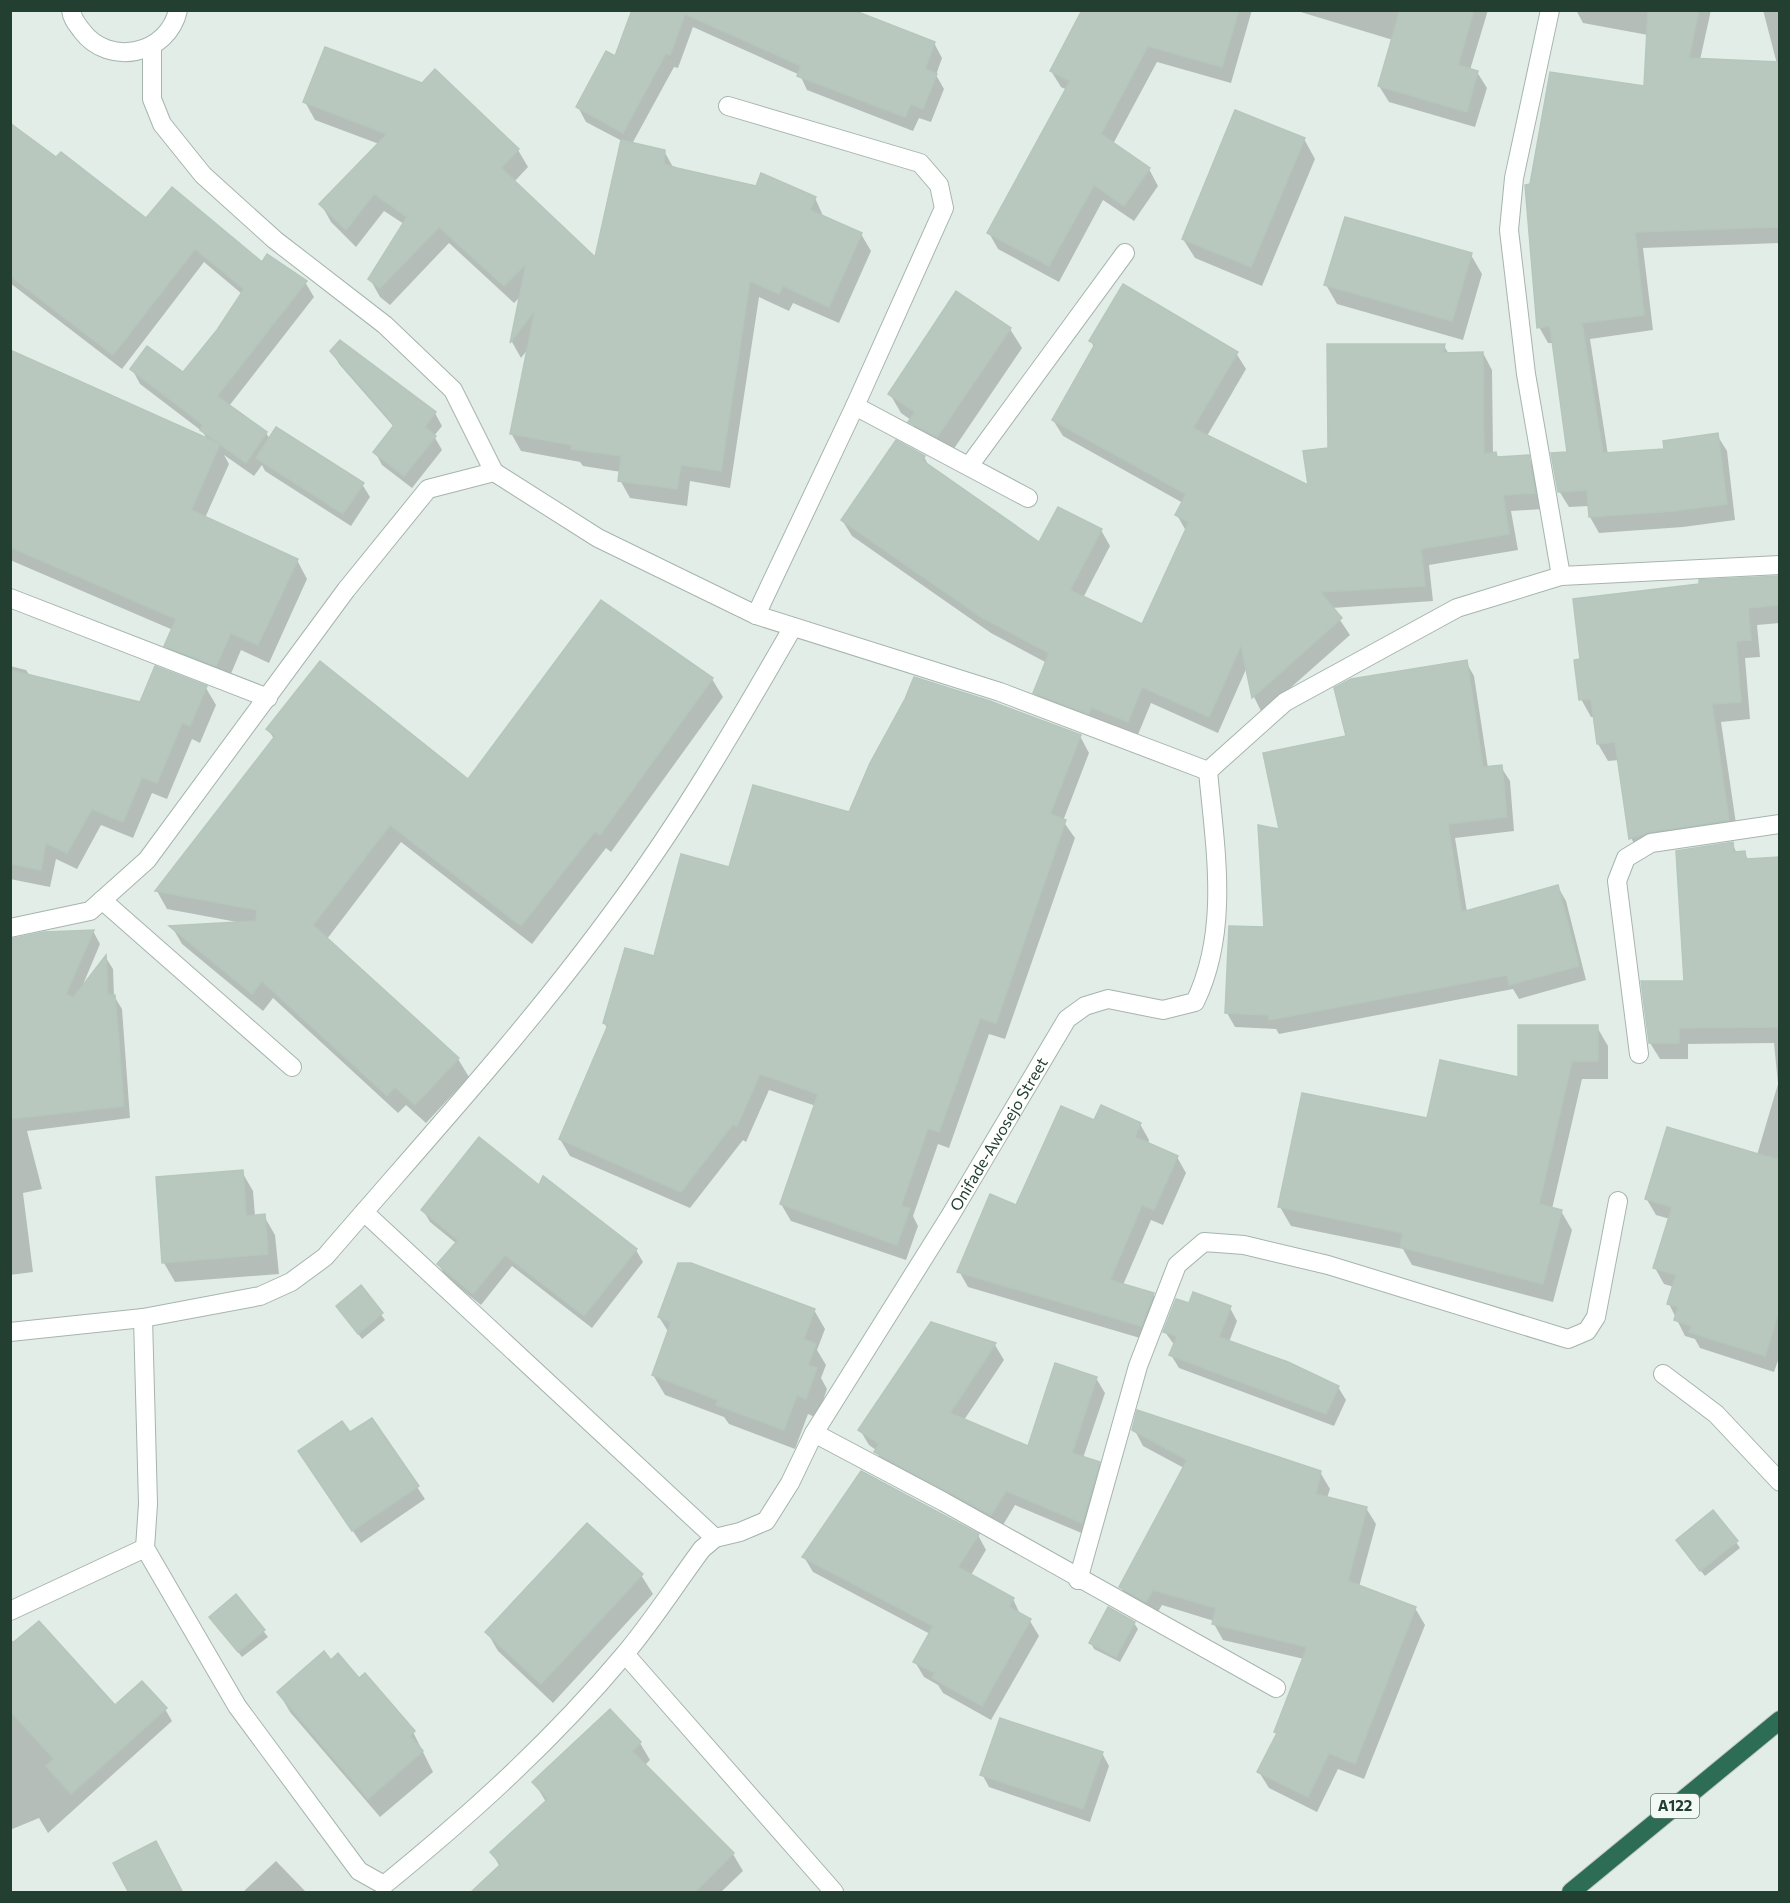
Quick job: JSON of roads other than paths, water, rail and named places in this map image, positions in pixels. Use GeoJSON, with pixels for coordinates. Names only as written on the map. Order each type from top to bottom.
{"type":"FeatureCollection","features":[{"type":"Feature","properties":{"kind":"highway","name":"A122"},"geometry":{"type":"LineString","coordinates":[[1570,1893],[1779,1719]]}},
{"type":"Feature","properties":{"kind":"street"},"geometry":{"type":"LineString","coordinates":[[71,10],[72,17],[91,43],[120,54],[152,47],[175,24],[178,10]]}},
{"type":"Feature","properties":{"kind":"street"},"geometry":{"type":"LineString","coordinates":[[1550,10],[1514,178],[1509,230],[1526,374],[1561,576]]}},
{"type":"Feature","properties":{"kind":"street"},"geometry":{"type":"LineString","coordinates":[[152,47],[152,99],[162,124],[203,175],[275,240],[385,325],[453,390],[494,472],[598,538],[756,615],[1000,692],[1208,771],[1285,702],[1457,608],[1561,576],[1779,565]]}},
{"type":"Feature","properties":{"kind":"street"},"geometry":{"type":"LineString","coordinates":[[728,106],[920,163],[939,185],[944,208],[855,406],[756,615]]}},
{"type":"Feature","properties":{"kind":"street"},"geometry":{"type":"LineString","coordinates":[[969,466],[1125,253]]}},
{"type":"Feature","properties":{"kind":"street"},"geometry":{"type":"LineString","coordinates":[[855,406],[1028,498]]}},
{"type":"Feature","properties":{"kind":"street"},"geometry":{"type":"LineString","coordinates":[[10,928],[90,911],[147,860],[346,590],[428,489],[494,472]]}},
{"type":"Feature","properties":{"kind":"street"},"geometry":{"type":"LineString","coordinates":[[10,598],[268,698]]}},
{"type":"Feature","properties":{"kind":"street"},"geometry":{"type":"LineString","coordinates":[[10,1332],[143,1318],[260,1296],[291,1282],[325,1257],[531,1017],[617,907],[725,744],[793,627]]}},
{"type":"Feature","properties":{"kind":"street","name":"Onifade-Awosejo Street"},"geometry":{"type":"LineString","coordinates":[[715,1538],[740,1532],[766,1521],[790,1483],[814,1433],[950,1216],[1067,1019],[1085,1006],[1108,999],[1163,1010],[1195,1002],[1208,975],[1219,894],[1208,771]]}},
{"type":"Feature","properties":{"kind":"street"},"geometry":{"type":"LineString","coordinates":[[1639,1054],[1617,882],[1626,858],[1651,843],[1779,824]]}},
{"type":"Feature","properties":{"kind":"street"},"geometry":{"type":"LineString","coordinates":[[102,900],[292,1067]]}},
{"type":"Feature","properties":{"kind":"street"},"geometry":{"type":"LineString","coordinates":[[1078,1580],[1138,1366],[1177,1265],[1204,1242],[1244,1245],[1328,1265],[1568,1339],[1587,1331],[1596,1317],[1618,1201]]}},
{"type":"Feature","properties":{"kind":"street"},"geometry":{"type":"LineString","coordinates":[[143,1318],[148,1504],[145,1548],[237,1706],[359,1871],[384,1886],[515,1773],[625,1654],[702,1549],[715,1538],[364,1212]]}},
{"type":"Feature","properties":{"kind":"street"},"geometry":{"type":"LineString","coordinates":[[1663,1374],[1716,1414],[1779,1482]]}},
{"type":"Feature","properties":{"kind":"street"},"geometry":{"type":"LineString","coordinates":[[814,1433],[944,1502],[1078,1580],[1276,1688]]}},
{"type":"Feature","properties":{"kind":"street"},"geometry":{"type":"LineString","coordinates":[[10,1611],[145,1548]]}},
{"type":"Feature","properties":{"kind":"street"},"geometry":{"type":"LineString","coordinates":[[625,1654],[834,1893]]}}]}
